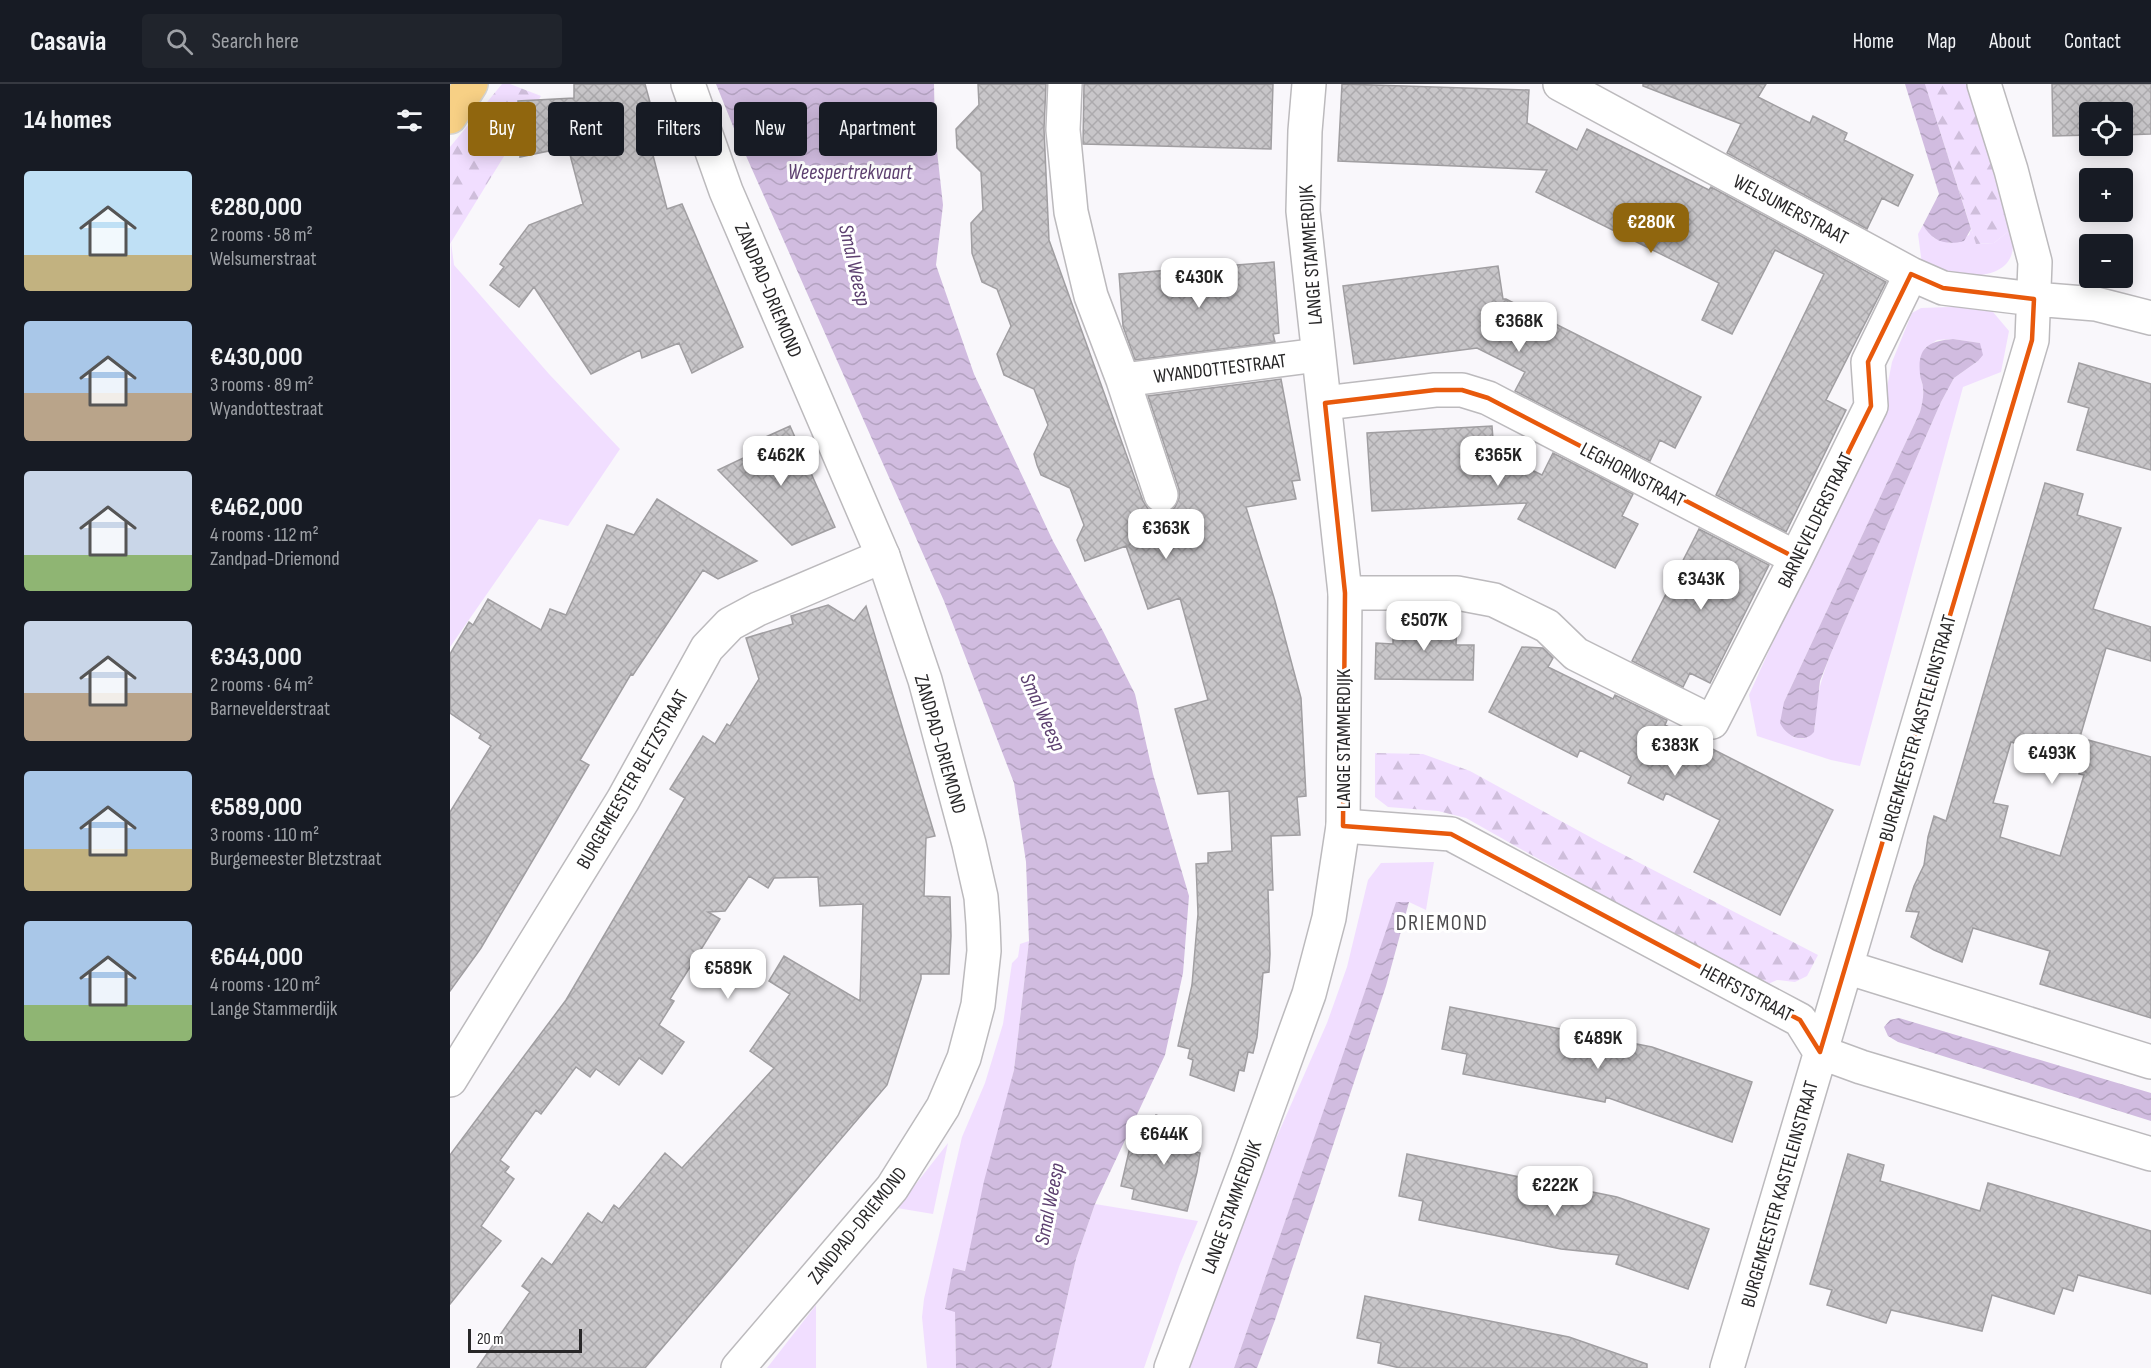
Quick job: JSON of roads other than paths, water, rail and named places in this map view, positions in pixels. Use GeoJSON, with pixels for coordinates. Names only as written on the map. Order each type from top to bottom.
{"type":"FeatureCollection","features":[{"type":"Feature","properties":{"kind":"main road"},"geometry":{"type":"LineString","coordinates":[[450,117],[471,84]]}},
{"type":"Feature","properties":{"kind":"street","name":"ZANDPAD-DRIEMOND"},"geometry":{"type":"LineString","coordinates":[[688,84],[726,191],[883,556],[925,680],[976,871],[983,924],[978,1005],[972,1032],[943,1107],[892,1188],[738,1368]]}},
{"type":"Feature","properties":{"kind":"street","name":"WYANDOTTESTRAAT"},"geometry":{"type":"LineString","coordinates":[[1065,84],[1063,130],[1071,212],[1090,296],[1123,380],[1161,495]]}},
{"type":"Feature","properties":{"kind":"street","name":"LANGE STAMMERDIJK"},"geometry":{"type":"LineString","coordinates":[[1171,1368],[1309,994],[1329,918],[1343,826],[1345,593],[1303,211],[1309,84]]}},
{"type":"Feature","properties":{"kind":"street","name":"WELSUMERSTRAAT"},"geometry":{"type":"LineString","coordinates":[[1560,84],[1911,274],[1943,288],[2096,304],[2151,318]]}},
{"type":"Feature","properties":{"kind":"street","name":"BURGEMEESTER KASTELEINSTRAAT"},"geometry":{"type":"LineString","coordinates":[[1728,1368],[2032,340],[2035,262],[2011,170],[1984,84]]}},
{"type":"Feature","properties":{"kind":"street","name":"BARNEVELDERSTRAAT"},"geometry":{"type":"LineString","coordinates":[[1345,593],[1457,593],[1494,600],[1547,626],[1576,654],[1712,722],[1871,405],[1868,362],[1911,274]]}},
{"type":"Feature","properties":{"kind":"street","name":"WYANDOTTESTRAAT"},"geometry":{"type":"LineString","coordinates":[[1123,380],[1318,356]]}},
{"type":"Feature","properties":{"kind":"street","name":"LEGHORNSTRAAT"},"geometry":{"type":"LineString","coordinates":[[1325,403],[1435,390],[1462,390],[1488,398],[1796,558]]}},
{"type":"Feature","properties":{"kind":"street","name":"BURGEMEESTER BLETZSTRAAT"},"geometry":{"type":"LineString","coordinates":[[450,1080],[623,800],[707,648],[730,624],[758,609],[883,556]]}},
{"type":"Feature","properties":{"kind":"street","name":"HERFSTSTRAAT"},"geometry":{"type":"LineString","coordinates":[[1343,826],[1451,834],[1800,1020],[1820,1052]]}},
{"type":"Feature","properties":{"kind":"street"},"geometry":{"type":"LineString","coordinates":[[1846,967],[2151,1062]]}},
{"type":"Feature","properties":{"kind":"street"},"geometry":{"type":"LineString","coordinates":[[1820,1052],[2151,1154]]}},
{"type":"Feature","properties":{"kind":"water","name":"Weespertrekvaart"},"geometry":{"type":"Polygon","coordinates":[[[716,84],[934,84],[934,102],[819,102],[819,156],[937,156],[937,151],[943,205],[936,265],[974,374],[1053,541],[1135,694],[1153,774],[1189,896],[1183,973],[1165,1055],[1095,1204],[1076,1259],[1051,1368],[956,1368],[955,1312],[945,1309],[953,1268],[965,1271],[984,1181],[1014,1070],[1029,941],[1026,862],[1014,783],[944,601],[746,156],[807,156],[807,102],[734,102],[734,129],[716,84]]]}},
{"type":"Feature","properties":{"kind":"water"},"geometry":{"type":"Polygon","coordinates":[[[1905,84],[1925,84],[1971,229],[1964,241],[1951,243],[1940,241],[1923,225],[1939,194],[1905,84]]]}},
{"type":"Feature","properties":{"kind":"water"},"geometry":{"type":"Polygon","coordinates":[[[1953,339],[1980,343],[1983,355],[1954,378],[1941,402],[1820,681],[1814,732],[1805,738],[1790,735],[1780,723],[1784,702],[1920,412],[1923,400],[1920,365],[1923,352],[1931,344],[1953,339]]]}},
{"type":"Feature","properties":{"kind":"water"},"geometry":{"type":"Polygon","coordinates":[[[1396,902],[1409,902],[1386,986],[1275,1320],[1257,1368],[1234,1368],[1396,902]]]}},
{"type":"Feature","properties":{"kind":"water"},"geometry":{"type":"Polygon","coordinates":[[[1899,1018],[2151,1093],[2151,1121],[1898,1042],[1888,1036],[1884,1027],[1890,1020],[1899,1018]]]}},
{"type":"Feature","properties":{"kind":"district","name":"DRIEMOND"},"geometry":{"type":"Point","coordinates":[1442,922]}},
{"type":"Feature","properties":{"kind":"water label","name":"Smal Weesp"},"geometry":{"type":"Point","coordinates":[855,265]}},
{"type":"Feature","properties":{"kind":"water label","name":"Smal Weesp"},"geometry":{"type":"Point","coordinates":[1043,712]}},
{"type":"Feature","properties":{"kind":"water label","name":"Smal Weesp"},"geometry":{"type":"Point","coordinates":[1049,1204]}}]}
